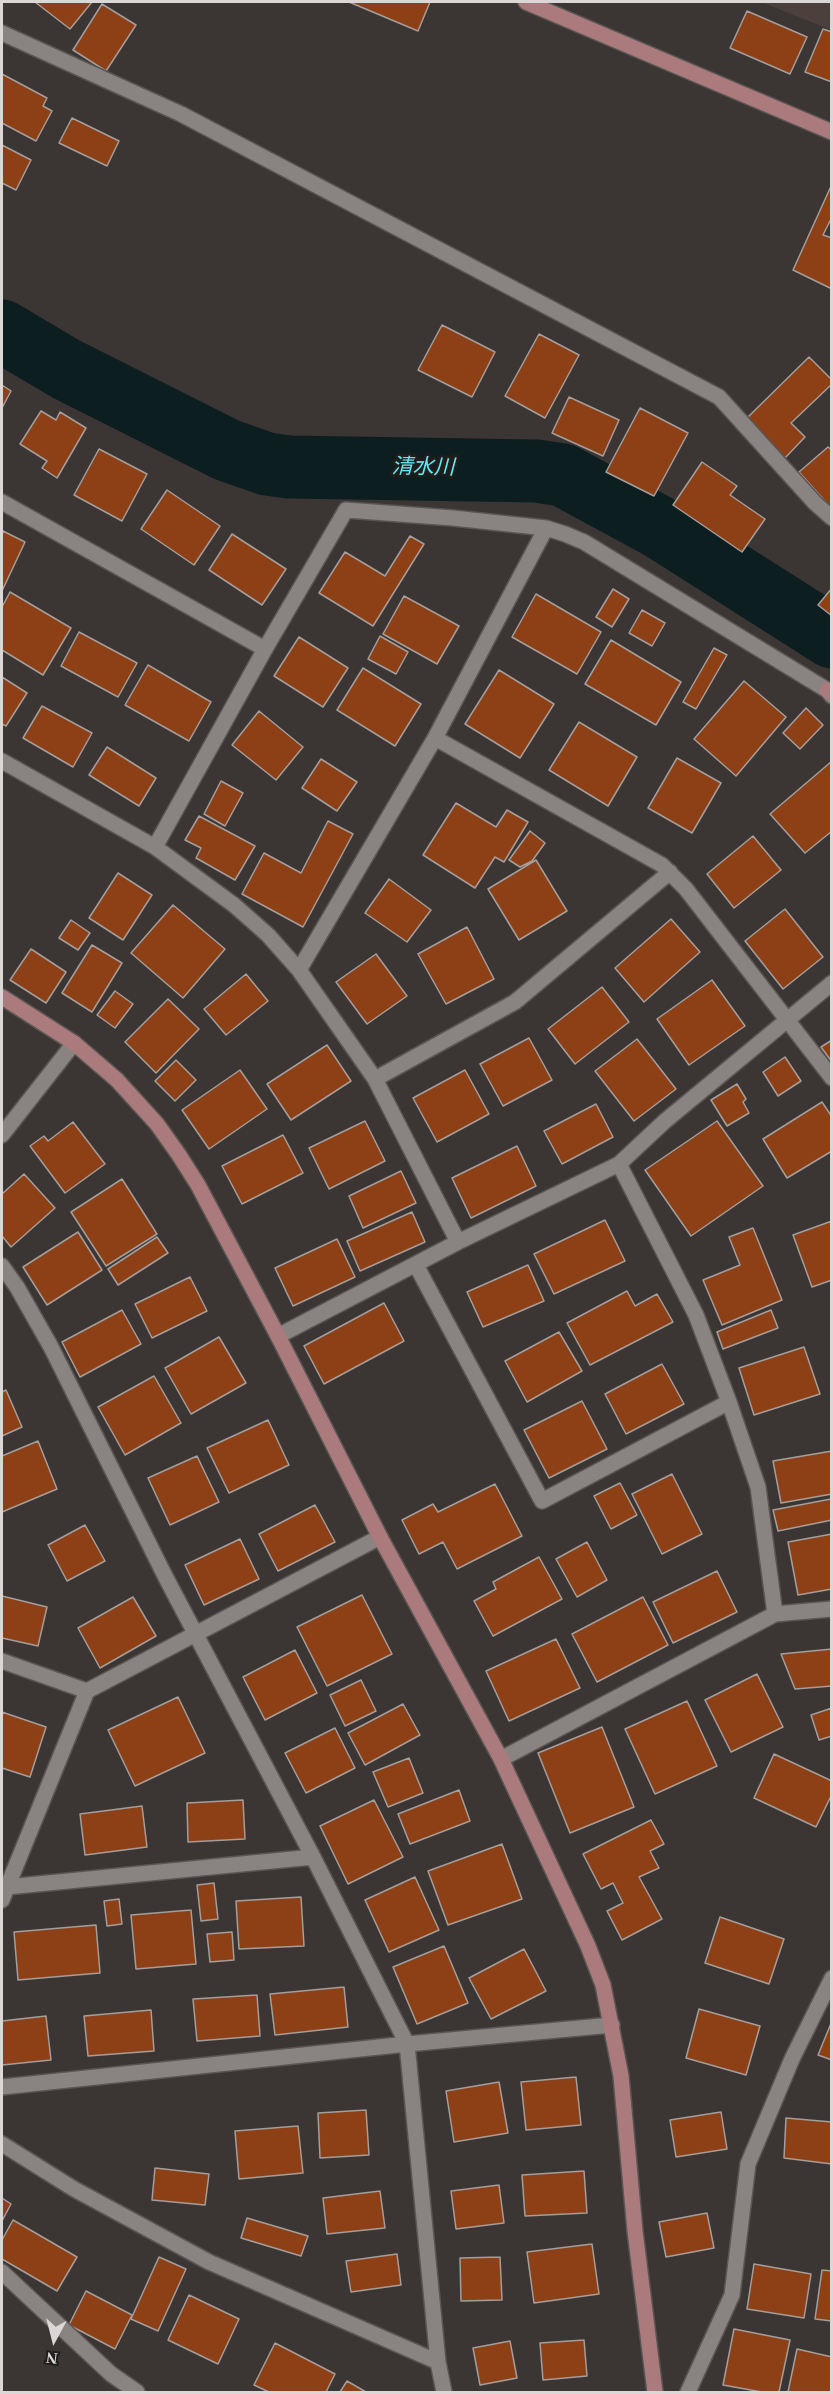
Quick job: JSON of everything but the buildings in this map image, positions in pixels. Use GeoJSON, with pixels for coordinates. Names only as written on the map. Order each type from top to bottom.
{"type":"FeatureCollection","features":[{"type":"Feature","properties":{"kind":"street"},"geometry":{"type":"LineString","coordinates":[[526,2],[831,132]]}},
{"type":"Feature","properties":{"kind":"street"},"geometry":{"type":"LineString","coordinates":[[2,33],[181,114],[719,398],[831,518]]}},
{"type":"Feature","properties":{"kind":"street"},"geometry":{"type":"LineString","coordinates":[[2,502],[265,649]]}},
{"type":"Feature","properties":{"kind":"street"},"geometry":{"type":"LineString","coordinates":[[155,847],[265,649],[346,510],[546,528],[584,542],[830,693]]}},
{"type":"Feature","properties":{"kind":"street"},"geometry":{"type":"LineString","coordinates":[[299,970],[435,738],[546,528]]}},
{"type":"Feature","properties":{"kind":"street"},"geometry":{"type":"LineString","coordinates":[[435,738],[653,858],[670,872],[686,889],[789,1020],[831,1078]]}},
{"type":"Feature","properties":{"kind":"street"},"geometry":{"type":"LineString","coordinates":[[2,761],[155,847],[234,905],[268,935],[299,970],[375,1079],[459,1242]]}},
{"type":"Feature","properties":{"kind":"street"},"geometry":{"type":"LineString","coordinates":[[375,1079],[515,1002],[670,872]]}},
{"type":"Feature","properties":{"kind":"street"},"geometry":{"type":"LineString","coordinates":[[278,1336],[459,1242],[619,1164],[665,1121],[831,983]]}},
{"type":"Feature","properties":{"kind":"street"},"geometry":{"type":"LineString","coordinates":[[2,997],[74,1043],[117,1080],[138,1102],[179,1155],[198,1185],[380,1537],[501,1759],[588,1946],[603,1985],[621,2076],[635,2231],[655,2392]]}},
{"type":"Feature","properties":{"kind":"street"},"geometry":{"type":"LineString","coordinates":[[2,1135],[74,1043]]}},
{"type":"Feature","properties":{"kind":"street"},"geometry":{"type":"LineString","coordinates":[[619,1164],[696,1315],[729,1402],[758,1487],[775,1614]]}},
{"type":"Feature","properties":{"kind":"street"},"geometry":{"type":"LineString","coordinates":[[416,1265],[542,1501],[729,1402]]}},
{"type":"Feature","properties":{"kind":"street"},"geometry":{"type":"LineString","coordinates":[[2,1266],[17,1287],[51,1347],[195,1633],[408,2044],[438,2362],[444,2392]]}},
{"type":"Feature","properties":{"kind":"street"},"geometry":{"type":"LineString","coordinates":[[313,1857],[4,1894],[87,1691],[380,1537]]}},
{"type":"Feature","properties":{"kind":"street"},"geometry":{"type":"LineString","coordinates":[[501,1759],[775,1614],[831,1609]]}},
{"type":"Feature","properties":{"kind":"street"},"geometry":{"type":"LineString","coordinates":[[2,1661],[87,1691]]}},
{"type":"Feature","properties":{"kind":"street"},"geometry":{"type":"LineString","coordinates":[[688,2392],[732,2295],[748,2164],[792,2059],[831,1978]]}},
{"type":"Feature","properties":{"kind":"street"},"geometry":{"type":"LineString","coordinates":[[2,2087],[612,2025]]}},
{"type":"Feature","properties":{"kind":"street"},"geometry":{"type":"LineString","coordinates":[[2,2144],[74,2189],[209,2262],[438,2362]]}},
{"type":"Feature","properties":{"kind":"street"},"geometry":{"type":"LineString","coordinates":[[2,2272],[111,2374],[137,2392]]}},
{"type":"Feature","properties":{"kind":"shaded area"},"geometry":{"type":"Polygon","coordinates":[[[761,2],[831,2],[831,30],[761,2]]]}},
{"type":"Feature","properties":{"kind":"waterway","name":"清水川"},"geometry":{"type":"LineString","coordinates":[[2,331],[66,369],[227,450],[267,464],[289,467],[536,471],[563,475],[659,527],[832,637]]}}]}
